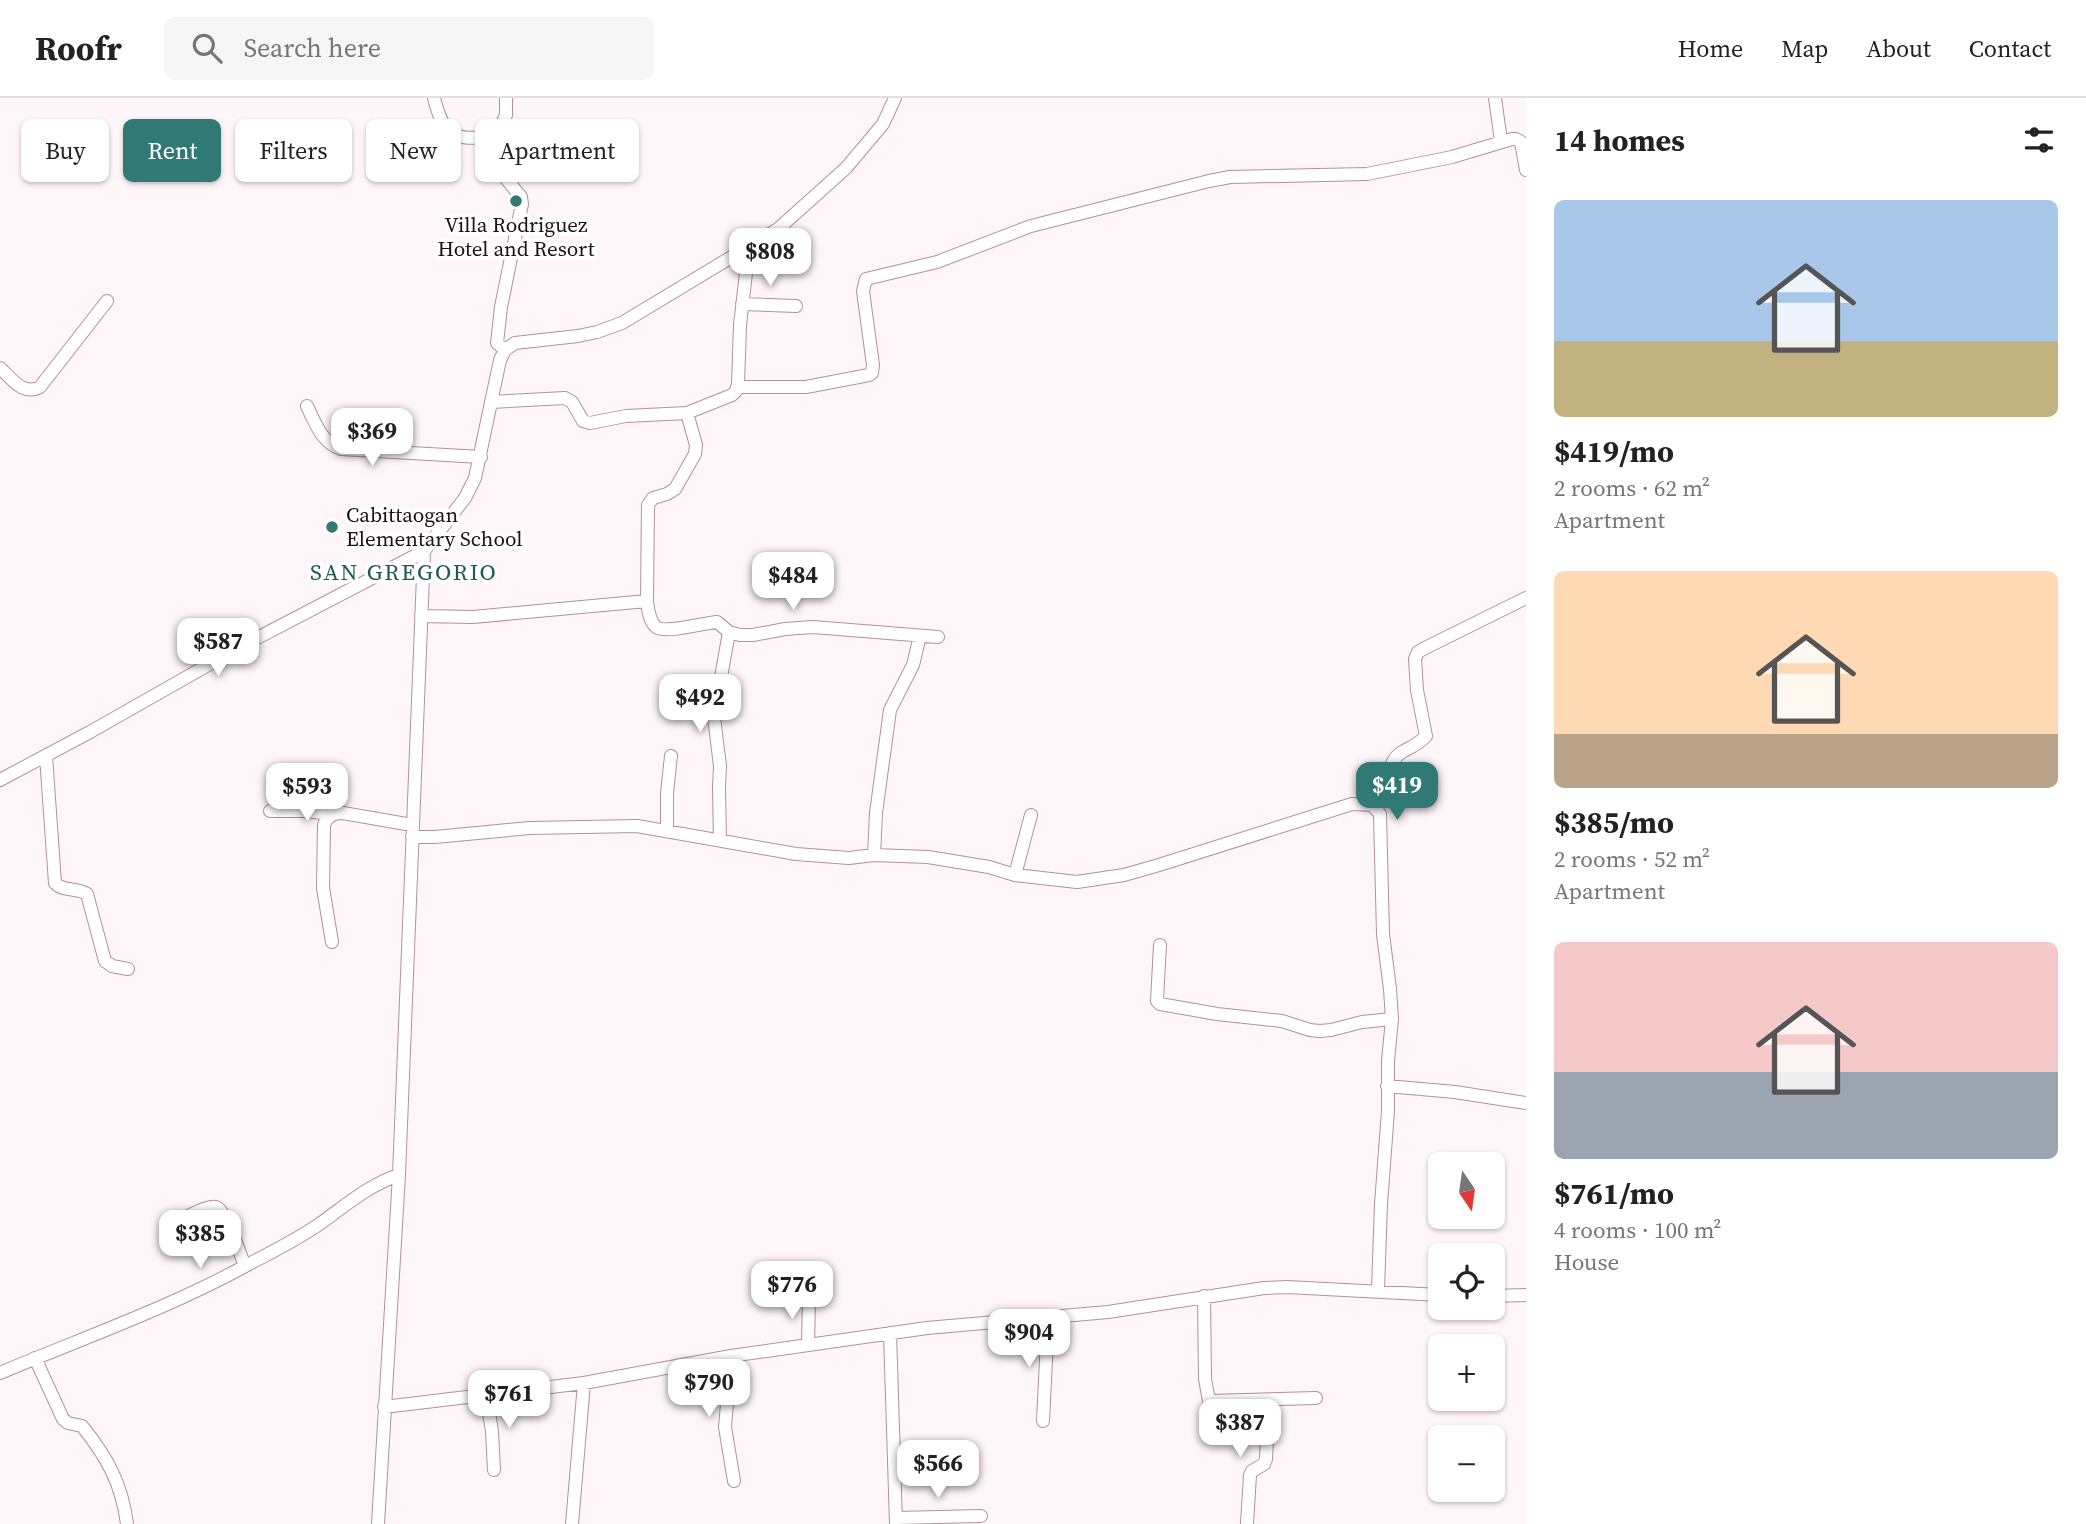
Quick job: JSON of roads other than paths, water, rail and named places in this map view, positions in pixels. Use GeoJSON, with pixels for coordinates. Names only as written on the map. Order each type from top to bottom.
{"type":"FeatureCollection","features":[{"type":"Feature","properties":{"kind":"street"},"geometry":{"type":"LineString","coordinates":[[434,98],[441,122],[450,133],[475,138]]}},
{"type":"Feature","properties":{"kind":"street"},"geometry":{"type":"LineString","coordinates":[[504,119],[506,98]]}},
{"type":"Feature","properties":{"kind":"street"},"geometry":{"type":"LineString","coordinates":[[0,780],[238,648],[424,551],[465,498],[475,478],[500,360],[505,350],[515,343],[578,336],[622,323],[778,229],[838,177],[877,133],[895,98]]}},
{"type":"Feature","properties":{"kind":"street"},"geometry":{"type":"LineString","coordinates":[[1495,98],[1501,141]]}},
{"type":"Feature","properties":{"kind":"street"},"geometry":{"type":"LineString","coordinates":[[737,387],[806,387],[872,373],[872,353],[863,291],[864,282],[869,277],[937,262],[1031,226],[1230,177],[1367,174],[1467,153],[1512,139],[1519,140],[1523,146],[1526,170]]}},
{"type":"Feature","properties":{"kind":"street"},"geometry":{"type":"LineString","coordinates":[[505,350],[497,343],[497,335],[522,200],[508,182]]}},
{"type":"Feature","properties":{"kind":"street"},"geometry":{"type":"LineString","coordinates":[[491,402],[565,398],[572,402],[583,421],[590,423],[626,416],[687,413],[732,395],[737,387],[742,304],[749,247]]}},
{"type":"Feature","properties":{"kind":"street"},"geometry":{"type":"LineString","coordinates":[[0,368],[22,388],[31,391],[40,387],[107,301]]}},
{"type":"Feature","properties":{"kind":"street"},"geometry":{"type":"LineString","coordinates":[[742,304],[796,306]]}},
{"type":"Feature","properties":{"kind":"street"},"geometry":{"type":"LineString","coordinates":[[307,406],[325,439],[341,449],[481,457]]}},
{"type":"Feature","properties":{"kind":"street"},"geometry":{"type":"LineString","coordinates":[[687,413],[695,454],[675,489],[653,498],[648,505],[647,601],[651,621],[658,628],[717,622],[729,632],[740,635],[813,627],[938,637]]}},
{"type":"Feature","properties":{"kind":"street"},"geometry":{"type":"LineString","coordinates":[[378,1524],[399,1175],[424,551]]}},
{"type":"Feature","properties":{"kind":"street"},"geometry":{"type":"LineString","coordinates":[[270,811],[342,813],[412,831],[454,835],[518,828],[617,825],[667,830],[815,856],[928,857],[989,867],[1015,875],[1077,882],[1124,875],[1352,804],[1372,805],[1383,802],[1392,761],[1426,736],[1417,690],[1416,654],[1526,598]]}},
{"type":"Feature","properties":{"kind":"street"},"geometry":{"type":"LineString","coordinates":[[421,616],[473,617],[647,601]]}},
{"type":"Feature","properties":{"kind":"street"},"geometry":{"type":"LineString","coordinates":[[720,841],[720,766],[714,717],[729,632]]}},
{"type":"Feature","properties":{"kind":"street"},"geometry":{"type":"LineString","coordinates":[[874,855],[876,813],[890,710],[913,665],[920,636]]}},
{"type":"Feature","properties":{"kind":"street"},"geometry":{"type":"LineString","coordinates":[[46,756],[55,883],[60,888],[86,894],[105,961],[112,966],[128,969]]}},
{"type":"Feature","properties":{"kind":"street"},"geometry":{"type":"LineString","coordinates":[[667,830],[671,756]]}},
{"type":"Feature","properties":{"kind":"street"},"geometry":{"type":"LineString","coordinates":[[1372,805],[1380,814],[1382,915],[1392,1019],[1378,1290]]}},
{"type":"Feature","properties":{"kind":"street"},"geometry":{"type":"LineString","coordinates":[[331,814],[324,825],[323,888],[332,942]]}},
{"type":"Feature","properties":{"kind":"street"},"geometry":{"type":"LineString","coordinates":[[1015,875],[1031,815]]}},
{"type":"Feature","properties":{"kind":"street"},"geometry":{"type":"LineString","coordinates":[[1160,945],[1157,1001],[1160,1004],[1282,1021],[1320,1031],[1392,1019]]}},
{"type":"Feature","properties":{"kind":"street"},"geometry":{"type":"LineString","coordinates":[[1387,1086],[1455,1092],[1526,1103]]}},
{"type":"Feature","properties":{"kind":"street"},"geometry":{"type":"LineString","coordinates":[[0,1373],[114,1326],[245,1266],[315,1227],[369,1188],[399,1175]]}},
{"type":"Feature","properties":{"kind":"street"},"geometry":{"type":"LineString","coordinates":[[174,1223],[208,1208],[221,1209],[245,1266]]}},
{"type":"Feature","properties":{"kind":"street"},"geometry":{"type":"LineString","coordinates":[[384,1408],[584,1383],[731,1356],[890,1333],[1108,1312],[1264,1288],[1428,1293]]}},
{"type":"Feature","properties":{"kind":"street"},"geometry":{"type":"LineString","coordinates":[[1204,1296],[1205,1379],[1209,1401],[1316,1398]]}},
{"type":"Feature","properties":{"kind":"street"},"geometry":{"type":"LineString","coordinates":[[1505,1296],[1526,1296]]}},
{"type":"Feature","properties":{"kind":"street"},"geometry":{"type":"LineString","coordinates":[[808,1345],[809,1297]]}},
{"type":"Feature","properties":{"kind":"street"},"geometry":{"type":"LineString","coordinates":[[1044,1421],[1048,1319]]}},
{"type":"Feature","properties":{"kind":"street"},"geometry":{"type":"LineString","coordinates":[[890,1333],[896,1521],[981,1516]]}},
{"type":"Feature","properties":{"kind":"street"},"geometry":{"type":"LineString","coordinates":[[731,1356],[725,1427],[734,1481]]}},
{"type":"Feature","properties":{"kind":"street"},"geometry":{"type":"LineString","coordinates":[[35,1358],[63,1419],[85,1428],[115,1474],[123,1498],[127,1524]]}},
{"type":"Feature","properties":{"kind":"street"},"geometry":{"type":"LineString","coordinates":[[572,1524],[584,1383]]}},
{"type":"Feature","properties":{"kind":"street"},"geometry":{"type":"LineString","coordinates":[[486,1395],[492,1431],[494,1470]]}},
{"type":"Feature","properties":{"kind":"street"},"geometry":{"type":"LineString","coordinates":[[1247,1524],[1250,1475],[1264,1464],[1266,1459],[1269,1400]]}},
{"type":"Feature","properties":{"kind":"place","name":"Villa Rodriguez Hotel and Resort"},"geometry":{"type":"Point","coordinates":[516,201]}},
{"type":"Feature","properties":{"kind":"place","name":"Cabittaogan Elementary School"},"geometry":{"type":"Point","coordinates":[332,527]}},
{"type":"Feature","properties":{"kind":"district","name":"SAN GREGORIO"},"geometry":{"type":"Point","coordinates":[404,572]}}]}
